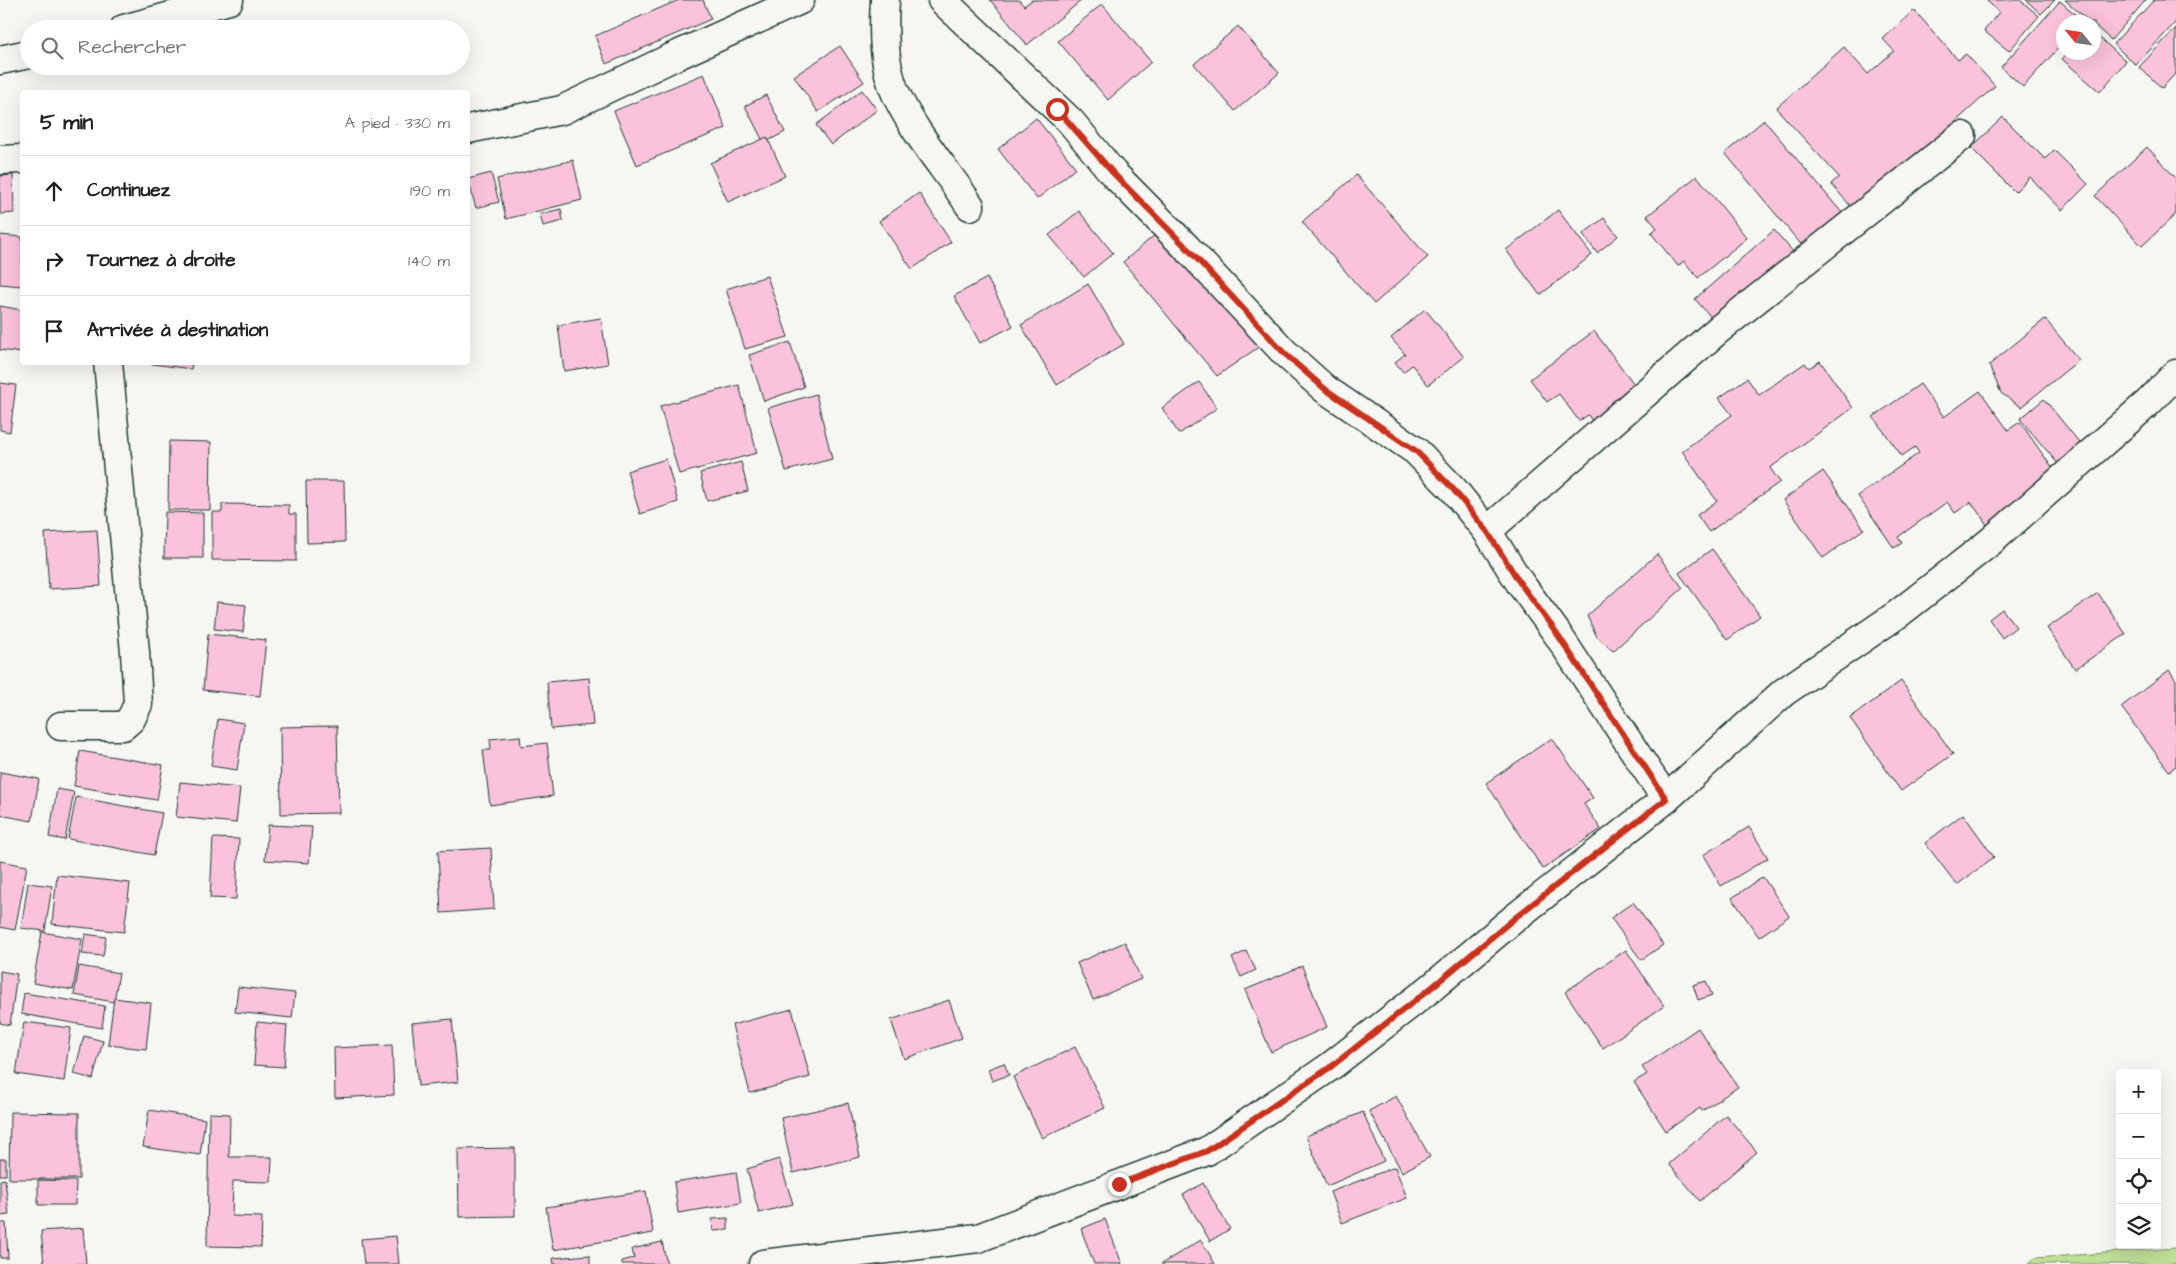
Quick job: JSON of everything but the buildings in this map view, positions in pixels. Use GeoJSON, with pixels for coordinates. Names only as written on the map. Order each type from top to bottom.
{"type":"FeatureCollection","features":[{"type":"Feature","properties":{"kind":"street"},"geometry":{"type":"LineString","coordinates":[[157,20],[229,0]]}},
{"type":"Feature","properties":{"kind":"street"},"geometry":{"type":"LineString","coordinates":[[470,129],[562,110],[800,0]]}},
{"type":"Feature","properties":{"kind":"street"},"geometry":{"type":"LineString","coordinates":[[884,0],[883,29],[888,65],[896,93],[915,128],[970,206]]}},
{"type":"Feature","properties":{"kind":"street"},"geometry":{"type":"LineString","coordinates":[[942,0],[1071,122],[1113,173],[1187,248],[1285,354],[1325,389],[1416,451],[1453,489],[1487,531],[1666,799]]}},
{"type":"Feature","properties":{"kind":"street"},"geometry":{"type":"LineString","coordinates":[[0,60],[20,56]]}},
{"type":"Feature","properties":{"kind":"street"},"geometry":{"type":"LineString","coordinates":[[1487,531],[1718,330],[1962,136]]}},
{"type":"Feature","properties":{"kind":"street"},"geometry":{"type":"LineString","coordinates":[[0,160],[20,159]]}},
{"type":"Feature","properties":{"kind":"street"},"geometry":{"type":"LineString","coordinates":[[61,726],[123,726],[131,719],[138,704],[136,652],[108,365]]}},
{"type":"Feature","properties":{"kind":"street"},"geometry":{"type":"LineString","coordinates":[[763,1264],[978,1238],[1207,1151],[1332,1066],[1666,799],[1784,692],[1898,614],[1990,542],[2149,402],[2176,374]]}},
{"type":"Feature","properties":{"kind":"green space"},"geometry":{"type":"Polygon","coordinates":[[[2176,1248],[2176,1264],[2028,1264],[2035,1258],[2176,1248]]]}},
{"type":"Feature","properties":{"kind":"route"},"geometry":{"type":"LineString","coordinates":[[1057,109],[1071,122],[1113,173],[1187,248],[1285,354],[1325,389],[1416,451],[1453,489],[1487,531],[1666,799],[1332,1066],[1207,1151],[1119,1184]]}}]}
